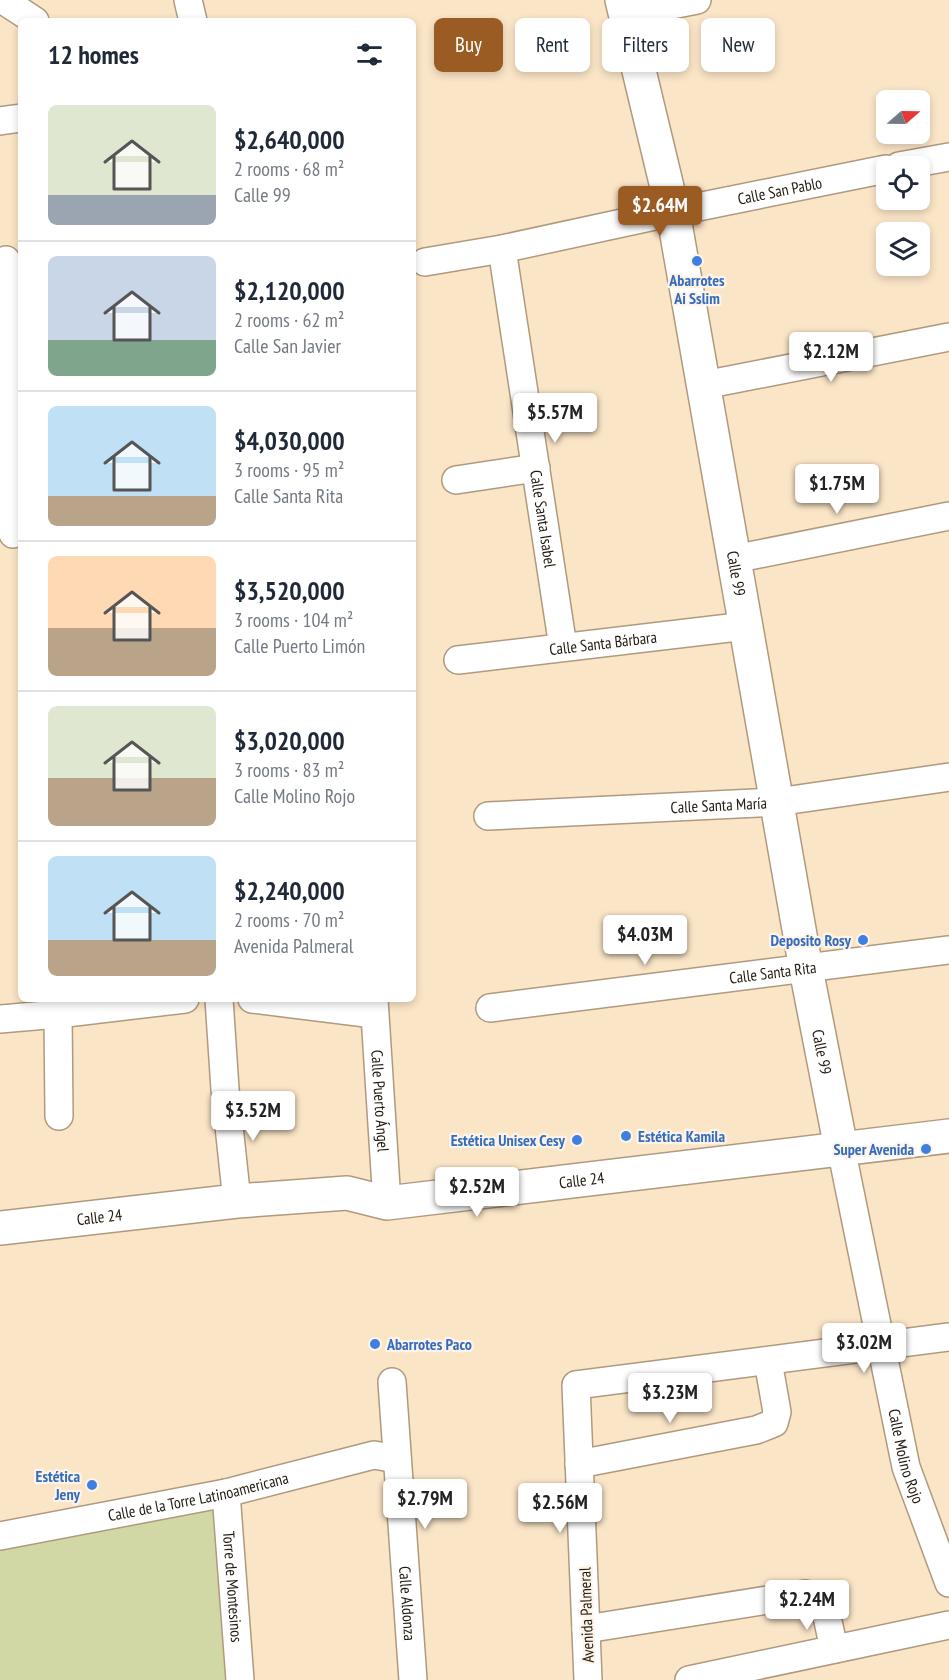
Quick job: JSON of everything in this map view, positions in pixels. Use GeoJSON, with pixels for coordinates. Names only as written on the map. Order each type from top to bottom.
{"type":"FeatureCollection","features":[{"type":"Feature","properties":{"kind":"street"},"geometry":{"type":"LineString","coordinates":[[3,0],[30,18]]}},
{"type":"Feature","properties":{"kind":"street"},"geometry":{"type":"LineString","coordinates":[[188,0],[192,18]]}},
{"type":"Feature","properties":{"kind":"street"},"geometry":{"type":"LineString","coordinates":[[624,7],[697,0]]}},
{"type":"Feature","properties":{"kind":"street","name":"Calle 99"},"geometry":{"type":"LineString","coordinates":[[624,7],[673,212],[806,969],[841,1148]]}},
{"type":"Feature","properties":{"kind":"street"},"geometry":{"type":"LineString","coordinates":[[0,121],[18,118]]}},
{"type":"Feature","properties":{"kind":"street"},"geometry":{"type":"LineString","coordinates":[[930,160],[949,157]]}},
{"type":"Feature","properties":{"kind":"street","name":"Calle San Pablo"},"geometry":{"type":"LineString","coordinates":[[425,262],[502,249],[876,171]]}},
{"type":"Feature","properties":{"kind":"street","name":"Calle Santa Isabel"},"geometry":{"type":"LineString","coordinates":[[502,249],[563,647]]}},
{"type":"Feature","properties":{"kind":"street"},"geometry":{"type":"LineString","coordinates":[[6,260],[2,356],[11,534]]}},
{"type":"Feature","properties":{"kind":"street"},"geometry":{"type":"LineString","coordinates":[[704,385],[949,337]]}},
{"type":"Feature","properties":{"kind":"street"},"geometry":{"type":"LineString","coordinates":[[456,480],[536,468]]}},
{"type":"Feature","properties":{"kind":"street"},"geometry":{"type":"LineString","coordinates":[[734,559],[949,516]]}},
{"type":"Feature","properties":{"kind":"street","name":"Calle Santa Bárbara"},"geometry":{"type":"LineString","coordinates":[[458,660],[746,626]]}},
{"type":"Feature","properties":{"kind":"street","name":"Calle Santa María"},"geometry":{"type":"LineString","coordinates":[[488,816],[777,802],[949,777]]}},
{"type":"Feature","properties":{"kind":"street","name":"Calle Santa Rita"},"geometry":{"type":"LineString","coordinates":[[490,1008],[949,950]]}},
{"type":"Feature","properties":{"kind":"street"},"geometry":{"type":"LineString","coordinates":[[0,1018],[58,1014],[160,1002]]}},
{"type":"Feature","properties":{"kind":"street"},"geometry":{"type":"LineString","coordinates":[[219,1002],[225,1089],[237,1201]]}},
{"type":"Feature","properties":{"kind":"street"},"geometry":{"type":"LineString","coordinates":[[298,1002],[374,1007]]}},
{"type":"Feature","properties":{"kind":"street","name":"Calle Puerto Ángel"},"geometry":{"type":"LineString","coordinates":[[374,1007],[387,1203]]}},
{"type":"Feature","properties":{"kind":"street"},"geometry":{"type":"LineString","coordinates":[[58,1014],[58,1116]]}},
{"type":"Feature","properties":{"kind":"street","name":"Calle 24"},"geometry":{"type":"LineString","coordinates":[[0,1228],[237,1201],[347,1193],[387,1203],[949,1136]]}},
{"type":"Feature","properties":{"kind":"street","name":"Calle Molino Rojo"},"geometry":{"type":"LineString","coordinates":[[841,1148],[906,1467],[949,1583]]}},
{"type":"Feature","properties":{"kind":"street","name":"Avenida Palmeral"},"geometry":{"type":"LineString","coordinates":[[588,1680],[576,1385],[949,1337]]}},
{"type":"Feature","properties":{"kind":"street"},"geometry":{"type":"LineString","coordinates":[[579,1464],[756,1430],[774,1423],[777,1412],[768,1360]]}},
{"type":"Feature","properties":{"kind":"street","name":"Calle Aldonza"},"geometry":{"type":"LineString","coordinates":[[392,1382],[413,1680]]}},
{"type":"Feature","properties":{"kind":"street","name":"Calle de la Torre Latinoamericana"},"geometry":{"type":"LineString","coordinates":[[0,1536],[226,1493],[374,1455],[397,1459]]}},
{"type":"Feature","properties":{"kind":"street","name":"Torre de Montesinos"},"geometry":{"type":"LineString","coordinates":[[226,1493],[240,1680]]}},
{"type":"Feature","properties":{"kind":"street"},"geometry":{"type":"LineString","coordinates":[[586,1629],[805,1594],[819,1599],[826,1612],[834,1649]]}},
{"type":"Feature","properties":{"kind":"street"},"geometry":{"type":"LineString","coordinates":[[689,1680],[949,1625]]}},
{"type":"Feature","properties":{"kind":"green space"},"geometry":{"type":"Polygon","coordinates":[[[226,1493],[240,1680],[0,1680],[0,1536],[226,1493]]]}},
{"type":"Feature","properties":{"kind":"place","name":"Abarrotes Ai Sslim"},"geometry":{"type":"Point","coordinates":[697,261]}},
{"type":"Feature","properties":{"kind":"place","name":"Deposito Rosy"},"geometry":{"type":"Point","coordinates":[863,940]}},
{"type":"Feature","properties":{"kind":"place","name":"Estética Kamila"},"geometry":{"type":"Point","coordinates":[626,1136]}},
{"type":"Feature","properties":{"kind":"place","name":"Estética Unisex Cesy"},"geometry":{"type":"Point","coordinates":[577,1140]}},
{"type":"Feature","properties":{"kind":"place","name":"Super Avenida"},"geometry":{"type":"Point","coordinates":[926,1149]}},
{"type":"Feature","properties":{"kind":"place","name":"Abarrotes Paco"},"geometry":{"type":"Point","coordinates":[375,1344]}},
{"type":"Feature","properties":{"kind":"place","name":"Estética Jeny"},"geometry":{"type":"Point","coordinates":[92,1485]}}]}
